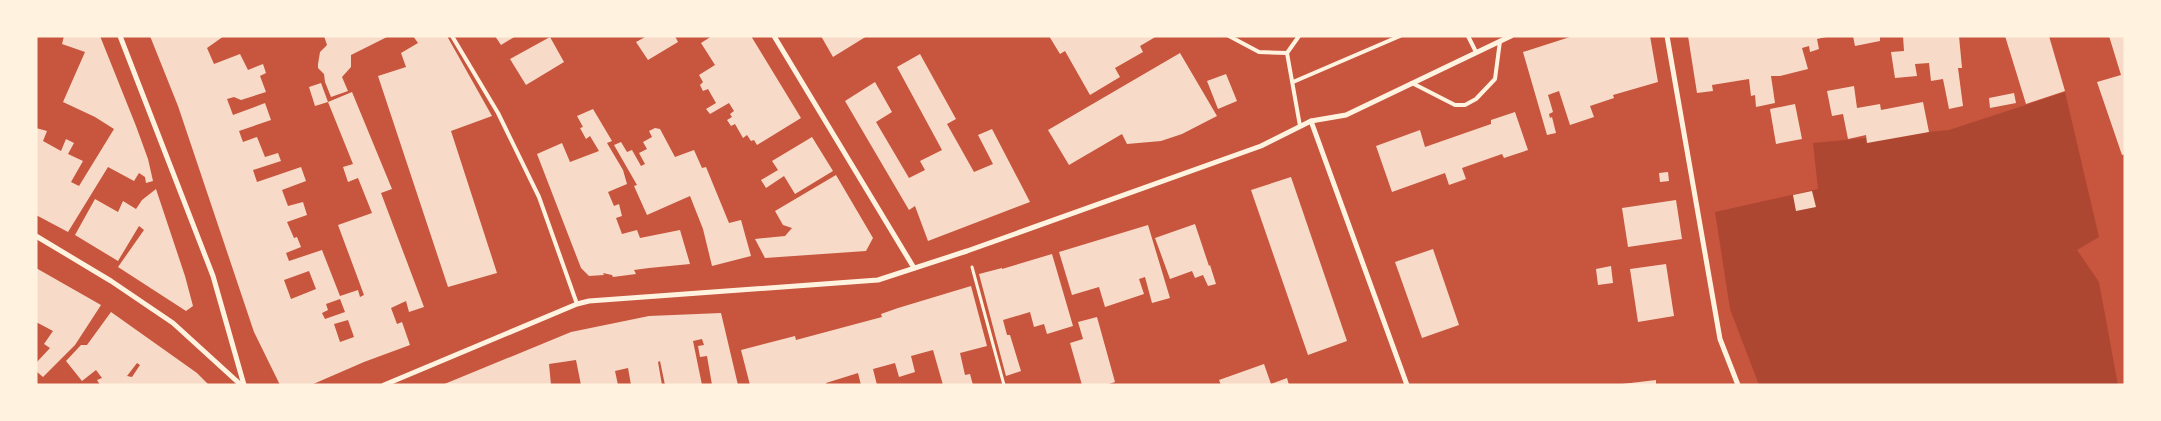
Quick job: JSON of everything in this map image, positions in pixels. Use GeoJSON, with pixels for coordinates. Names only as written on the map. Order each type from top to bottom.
{"type":"FeatureCollection","features":[{"type":"Feature","properties":{"kind":"street"},"geometry":{"type":"LineString","coordinates":[[120,36],[213,276],[243,385]]}},
{"type":"Feature","properties":{"kind":"street"},"geometry":{"type":"LineString","coordinates":[[774,36],[914,268]]}},
{"type":"Feature","properties":{"kind":"street"},"geometry":{"type":"LineString","coordinates":[[384,385],[577,304],[589,301],[878,280],[967,251],[1261,146],[1311,121],[1346,115],[1511,36]]}},
{"type":"Feature","properties":{"kind":"street"},"geometry":{"type":"LineString","coordinates":[[1667,36],[1720,339],[1738,385]]}},
{"type":"Feature","properties":{"kind":"street"},"geometry":{"type":"LineString","coordinates":[[1311,121],[1407,385]]}},
{"type":"Feature","properties":{"kind":"street"},"geometry":{"type":"LineString","coordinates":[[36,236],[111,281],[173,323],[243,385]]}},
{"type":"Feature","properties":{"kind":"lane"},"geometry":{"type":"LineString","coordinates":[[452,36],[498,113],[539,197],[577,304]]}},
{"type":"Feature","properties":{"kind":"lane"},"geometry":{"type":"LineString","coordinates":[[1230,36],[1259,52],[1287,53]]}},
{"type":"Feature","properties":{"kind":"lane"},"geometry":{"type":"LineString","coordinates":[[1299,36],[1287,53],[1300,126]]}},
{"type":"Feature","properties":{"kind":"lane"},"geometry":{"type":"LineString","coordinates":[[1292,82],[1400,36]]}},
{"type":"Feature","properties":{"kind":"lane"},"geometry":{"type":"LineString","coordinates":[[1468,36],[1476,52]]}},
{"type":"Feature","properties":{"kind":"lane"},"geometry":{"type":"LineString","coordinates":[[1412,83],[1455,105],[1465,105],[1476,100],[1495,79],[1500,42]]}},
{"type":"Feature","properties":{"kind":"path"},"geometry":{"type":"LineString","coordinates":[[967,251],[1004,385]]}},
{"type":"Feature","properties":{"kind":"shaded area"},"geometry":{"type":"Polygon","coordinates":[[[2065,92],[2099,237],[2077,250],[2099,282],[2118,385],[1759,385],[1730,309],[1715,212],[1818,189],[1813,143],[1949,130],[2065,92]]]}},
{"type":"Feature","properties":{"kind":"building"},"geometry":{"type":"Polygon","coordinates":[[[64,36],[100,36],[136,126],[148,159],[153,181],[146,183],[145,177],[139,173],[134,181],[108,167],[68,232],[36,215],[36,128],[47,131],[43,141],[61,151],[66,139],[74,143],[68,154],[83,161],[71,182],[79,186],[114,129],[95,117],[63,102],[85,52],[62,44],[64,36]]]}},
{"type":"Feature","properties":{"kind":"building"},"geometry":{"type":"Polygon","coordinates":[[[150,36],[224,36],[207,48],[214,64],[240,54],[248,70],[263,64],[266,73],[260,76],[266,92],[241,100],[234,97],[227,99],[233,115],[265,103],[271,120],[239,131],[243,142],[257,137],[265,157],[278,153],[281,161],[253,170],[257,182],[301,167],[306,181],[282,190],[288,206],[303,202],[307,215],[287,222],[294,238],[297,237],[301,247],[286,253],[289,261],[322,250],[340,296],[358,290],[360,297],[364,295],[338,225],[372,213],[358,178],[348,182],[343,167],[353,164],[328,102],[352,92],[392,189],[381,193],[424,307],[409,312],[406,301],[391,308],[397,324],[402,322],[410,345],[311,385],[280,385],[254,332],[178,106],[150,36]],[[309,271],[284,280],[291,299],[316,289],[309,271]],[[340,299],[326,304],[328,310],[322,313],[325,319],[345,312],[340,299]],[[348,320],[334,324],[340,342],[354,337],[348,320]]]}},
{"type":"Feature","properties":{"kind":"building"},"geometry":{"type":"Polygon","coordinates":[[[324,36],[389,36],[351,55],[351,67],[342,77],[348,91],[331,97],[324,74],[318,68],[320,52],[327,45],[324,36]]]}},
{"type":"Feature","properties":{"kind":"building"},"geometry":{"type":"Polygon","coordinates":[[[413,36],[447,36],[492,116],[451,131],[497,273],[448,287],[378,76],[406,67],[401,53],[418,43],[413,36]]]}},
{"type":"Feature","properties":{"kind":"building"},"geometry":{"type":"Polygon","coordinates":[[[495,36],[516,36],[501,45],[495,36]]]}},
{"type":"Feature","properties":{"kind":"building"},"geometry":{"type":"Polygon","coordinates":[[[647,36],[675,36],[678,42],[648,60],[636,42],[647,36]]]}},
{"type":"Feature","properties":{"kind":"building"},"geometry":{"type":"Polygon","coordinates":[[[712,36],[751,36],[801,118],[757,145],[747,135],[743,138],[735,124],[731,126],[727,120],[732,117],[730,114],[734,111],[729,103],[710,114],[706,109],[716,103],[708,89],[703,91],[700,85],[703,82],[699,75],[715,65],[701,43],[712,36]]]}},
{"type":"Feature","properties":{"kind":"building"},"geometry":{"type":"Polygon","coordinates":[[[821,36],[867,36],[833,57],[821,36]]]}},
{"type":"Feature","properties":{"kind":"building"},"geometry":{"type":"Polygon","coordinates":[[[1049,36],[1157,36],[1140,46],[1143,52],[1115,68],[1120,77],[1090,95],[1065,51],[1060,54],[1049,36]]]}},
{"type":"Feature","properties":{"kind":"building"},"geometry":{"type":"Polygon","coordinates":[[[1573,36],[1650,36],[1658,82],[1613,95],[1614,98],[1590,106],[1594,117],[1570,125],[1559,91],[1548,95],[1553,112],[1549,114],[1550,118],[1552,117],[1556,133],[1547,135],[1523,52],[1573,36]]]}},
{"type":"Feature","properties":{"kind":"building"},"geometry":{"type":"Polygon","coordinates":[[[1688,36],[1826,37],[1817,39],[1819,49],[1810,52],[1809,46],[1802,48],[1808,69],[1780,76],[1771,76],[1775,103],[1756,107],[1755,95],[1751,96],[1749,79],[1712,85],[1713,91],[1697,93],[1688,36]]]}},
{"type":"Feature","properties":{"kind":"building"},"geometry":{"type":"Polygon","coordinates":[[[1853,36],[1880,36],[1880,41],[1855,46],[1853,36]]]}},
{"type":"Feature","properties":{"kind":"building"},"geometry":{"type":"Polygon","coordinates":[[[1903,36],[1959,36],[1962,68],[1958,68],[1963,106],[1949,109],[1943,79],[1931,81],[1929,63],[1915,64],[1917,76],[1895,78],[1891,52],[1904,51],[1903,36]]]}},
{"type":"Feature","properties":{"kind":"building"},"geometry":{"type":"Polygon","coordinates":[[[2005,36],[2049,36],[2065,91],[2026,104],[2005,36]]]}},
{"type":"Feature","properties":{"kind":"building"},"geometry":{"type":"Polygon","coordinates":[[[2109,36],[2125,36],[2125,154],[2122,155],[2097,82],[2121,75],[2109,36]]]}},
{"type":"Feature","properties":{"kind":"building"},"geometry":{"type":"Polygon","coordinates":[[[550,37],[564,62],[526,85],[510,59],[550,37]]]}},
{"type":"Feature","properties":{"kind":"building"},"geometry":{"type":"Polygon","coordinates":[[[1180,53],[1217,116],[1182,134],[1161,141],[1127,144],[1122,134],[1069,165],[1048,130],[1180,53]]]}},
{"type":"Feature","properties":{"kind":"building"},"geometry":{"type":"Polygon","coordinates":[[[920,54],[956,119],[947,124],[974,172],[993,164],[978,135],[992,129],[1030,202],[928,241],[915,206],[909,210],[845,101],[875,82],[892,112],[876,122],[909,178],[925,170],[920,161],[942,150],[897,67],[920,54]]]}},
{"type":"Feature","properties":{"kind":"building"},"geometry":{"type":"Polygon","coordinates":[[[1226,74],[1237,101],[1218,109],[1207,81],[1226,74]]]}},
{"type":"Feature","properties":{"kind":"building"},"geometry":{"type":"Polygon","coordinates":[[[321,83],[328,102],[315,106],[309,87],[321,83]]]}},
{"type":"Feature","properties":{"kind":"building"},"geometry":{"type":"Polygon","coordinates":[[[1854,86],[1857,108],[1880,104],[1881,110],[1923,102],[1929,132],[1867,143],[1866,135],[1848,139],[1843,114],[1832,116],[1827,91],[1854,86]]]}},
{"type":"Feature","properties":{"kind":"building"},"geometry":{"type":"Polygon","coordinates":[[[2014,93],[2016,103],[1990,108],[1989,98],[2014,93]]]}},
{"type":"Feature","properties":{"kind":"building"},"geometry":{"type":"Polygon","coordinates":[[[1795,104],[1802,139],[1776,144],[1770,109],[1795,104]]]}},
{"type":"Feature","properties":{"kind":"building"},"geometry":{"type":"Polygon","coordinates":[[[593,109],[612,141],[607,143],[623,170],[627,184],[608,192],[614,206],[619,204],[622,216],[616,218],[622,234],[637,230],[640,238],[680,230],[690,264],[634,270],[636,274],[613,277],[603,273],[604,275],[589,276],[581,268],[537,154],[562,143],[570,162],[599,151],[590,136],[586,139],[580,128],[583,127],[577,116],[593,109]]]}},
{"type":"Feature","properties":{"kind":"building"},"geometry":{"type":"Polygon","coordinates":[[[1515,112],[1528,150],[1504,158],[1502,154],[1462,168],[1466,179],[1449,185],[1445,173],[1392,192],[1376,146],[1420,130],[1425,147],[1491,124],[1491,120],[1515,112]]]}},
{"type":"Feature","properties":{"kind":"building"},"geometry":{"type":"Polygon","coordinates":[[[655,128],[660,129],[675,157],[694,150],[702,168],[706,167],[729,223],[741,220],[751,256],[712,266],[703,229],[690,196],[647,215],[634,186],[637,185],[614,145],[621,142],[627,152],[632,150],[641,166],[645,164],[639,153],[647,149],[643,142],[652,137],[649,131],[655,128]]]}},
{"type":"Feature","properties":{"kind":"building"},"geometry":{"type":"Polygon","coordinates":[[[812,137],[833,171],[795,194],[784,176],[766,188],[761,180],[778,170],[772,161],[812,137]]]}},
{"type":"Feature","properties":{"kind":"building"},"geometry":{"type":"Polygon","coordinates":[[[1668,172],[1669,181],[1660,182],[1659,173],[1668,172]]]}},
{"type":"Feature","properties":{"kind":"building"},"geometry":{"type":"Polygon","coordinates":[[[836,175],[873,238],[866,251],[765,258],[755,239],[785,236],[792,228],[783,225],[775,211],[836,175]]]}},
{"type":"Feature","properties":{"kind":"building"},"geometry":{"type":"Polygon","coordinates":[[[1291,177],[1347,341],[1308,355],[1251,190],[1291,177]]]}},
{"type":"Feature","properties":{"kind":"building"},"geometry":{"type":"Polygon","coordinates":[[[156,189],[193,306],[186,311],[118,267],[144,230],[139,226],[118,261],[75,235],[95,199],[118,212],[123,201],[136,209],[142,200],[156,189]]]}},
{"type":"Feature","properties":{"kind":"building"},"geometry":{"type":"Polygon","coordinates":[[[1812,191],[1816,207],[1796,211],[1793,195],[1812,191]]]}},
{"type":"Feature","properties":{"kind":"building"},"geometry":{"type":"Polygon","coordinates":[[[1676,200],[1682,239],[1628,247],[1622,208],[1676,200]]]}},
{"type":"Feature","properties":{"kind":"building"},"geometry":{"type":"Polygon","coordinates":[[[1195,224],[1216,284],[1208,286],[1203,275],[1195,278],[1192,271],[1170,279],[1155,238],[1195,224]]]}},
{"type":"Feature","properties":{"kind":"building"},"geometry":{"type":"Polygon","coordinates":[[[1148,225],[1170,298],[1152,303],[1145,277],[1139,279],[1144,294],[1105,307],[1099,287],[1072,295],[1059,252],[1148,225]]]}},
{"type":"Feature","properties":{"kind":"building"},"geometry":{"type":"Polygon","coordinates":[[[1433,249],[1459,325],[1422,338],[1395,262],[1433,249]]]}},
{"type":"Feature","properties":{"kind":"building"},"geometry":{"type":"Polygon","coordinates":[[[1052,254],[1073,326],[1047,334],[1044,324],[1034,327],[1030,312],[1003,320],[1007,335],[1010,335],[1021,371],[1006,376],[979,274],[1052,254]]]}},
{"type":"Feature","properties":{"kind":"building"},"geometry":{"type":"Polygon","coordinates":[[[1666,264],[1674,316],[1638,322],[1630,269],[1666,264]]]}},
{"type":"Feature","properties":{"kind":"building"},"geometry":{"type":"Polygon","coordinates":[[[1611,266],[1613,283],[1598,285],[1596,269],[1611,266]]]}},
{"type":"Feature","properties":{"kind":"building"},"geometry":{"type":"Polygon","coordinates":[[[36,268],[101,305],[75,345],[43,377],[36,371],[36,363],[50,348],[44,344],[53,331],[36,322],[36,268]]]}},
{"type":"Feature","properties":{"kind":"building"},"geometry":{"type":"Polygon","coordinates":[[[971,286],[987,346],[960,353],[965,375],[970,374],[973,385],[943,385],[933,350],[911,356],[915,372],[899,377],[895,363],[873,369],[877,385],[861,385],[858,373],[826,383],[826,385],[750,385],[741,350],[795,336],[796,340],[882,317],[881,314],[898,308],[971,286]]]}},
{"type":"Feature","properties":{"kind":"building"},"geometry":{"type":"Polygon","coordinates":[[[111,312],[197,373],[209,385],[100,385],[97,380],[102,378],[96,370],[82,381],[66,361],[81,345],[87,345],[111,312]],[[137,363],[127,376],[132,377],[140,365],[137,363]]]}},
{"type":"Feature","properties":{"kind":"building"},"geometry":{"type":"Polygon","coordinates":[[[721,313],[738,385],[712,385],[707,356],[700,357],[698,346],[704,345],[702,339],[693,341],[702,385],[665,385],[660,361],[658,362],[662,385],[631,385],[628,368],[615,371],[618,385],[581,385],[576,360],[549,364],[551,385],[442,385],[571,332],[649,316],[721,313]]]}},
{"type":"Feature","properties":{"kind":"building"},"geometry":{"type":"Polygon","coordinates":[[[1097,317],[1115,382],[1106,385],[1082,385],[1070,343],[1083,339],[1078,322],[1097,317]]]}},
{"type":"Feature","properties":{"kind":"building"},"geometry":{"type":"Polygon","coordinates":[[[1264,364],[1271,384],[1287,378],[1289,385],[1221,385],[1219,380],[1264,364]]]}},
{"type":"Feature","properties":{"kind":"building"},"geometry":{"type":"Polygon","coordinates":[[[1656,380],[1656,385],[1622,385],[1622,384],[1656,380]]]}}]}
